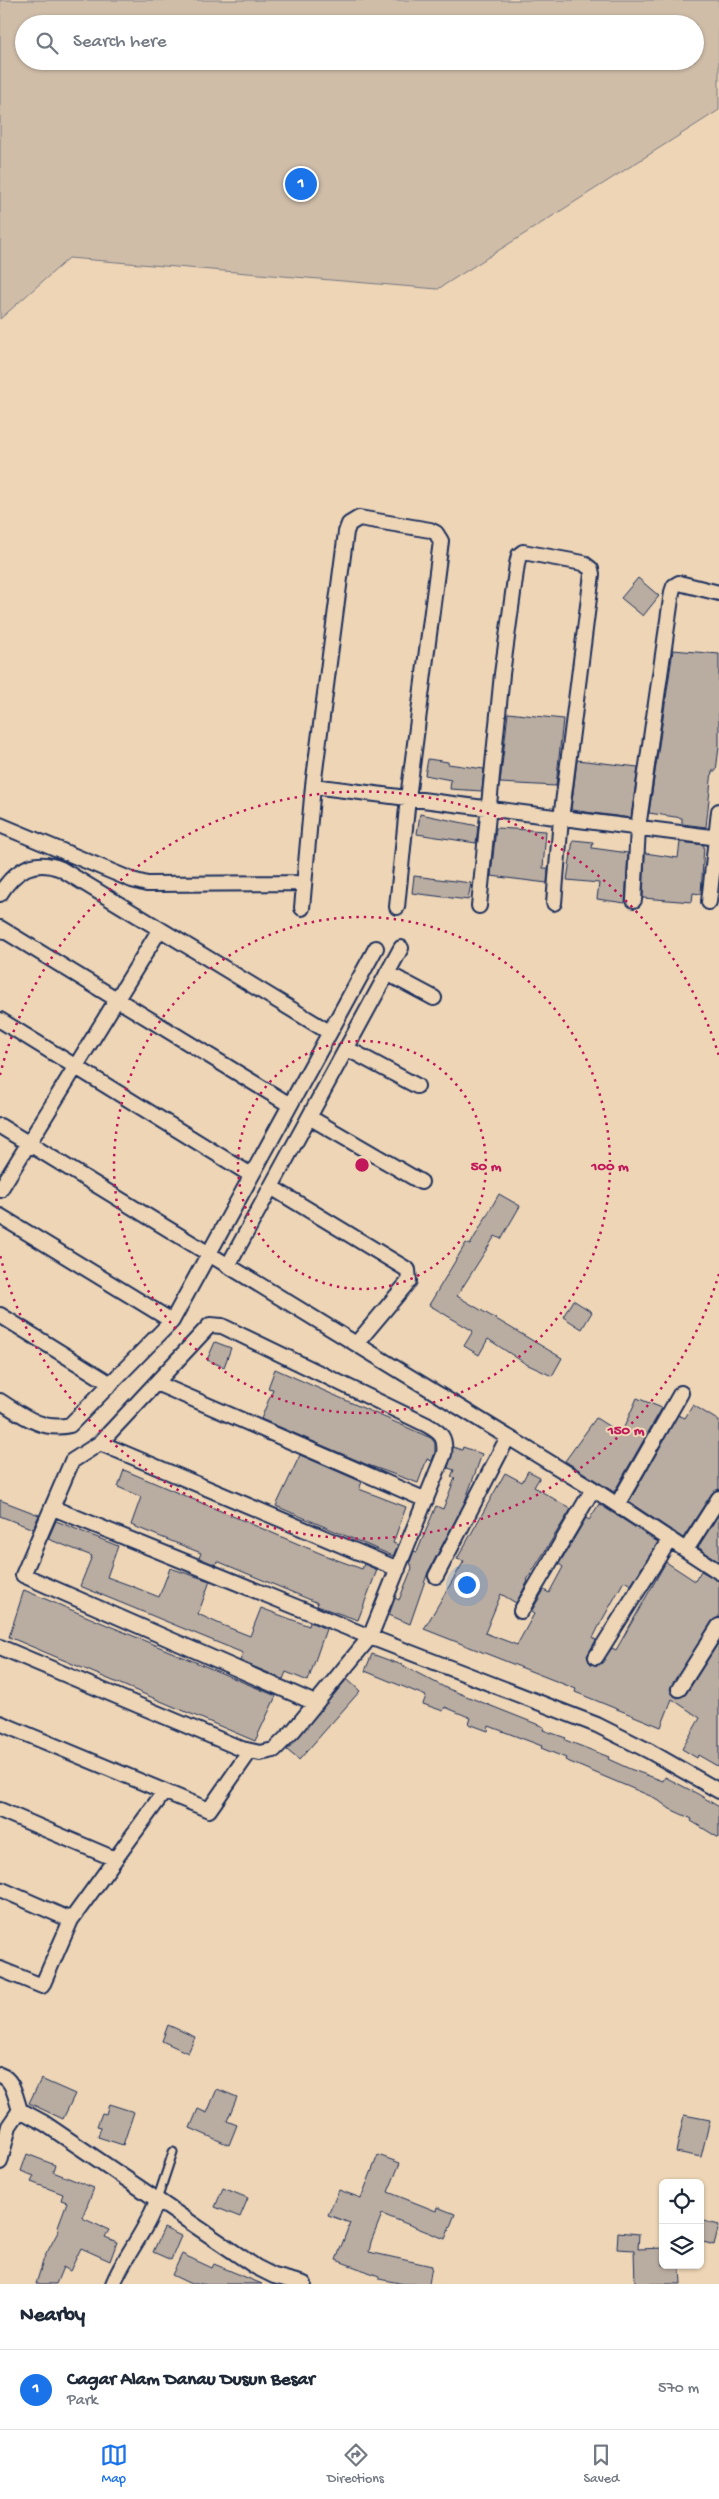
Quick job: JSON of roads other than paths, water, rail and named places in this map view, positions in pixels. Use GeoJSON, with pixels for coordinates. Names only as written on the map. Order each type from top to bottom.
{"type":"FeatureCollection","features":[{"type":"Feature","properties":{"kind":"street"},"geometry":{"type":"LineString","coordinates":[[302,908],[313,786],[346,532],[352,521],[363,518],[430,530],[436,533],[441,541],[408,798],[397,907]]}},
{"type":"Feature","properties":{"kind":"street"},"geometry":{"type":"LineString","coordinates":[[479,906],[502,674],[517,564],[519,555],[528,552],[583,563],[590,569],[592,574],[561,819],[554,903]]}},
{"type":"Feature","properties":{"kind":"street"},"geometry":{"type":"LineString","coordinates":[[634,900],[638,828],[674,586],[679,583],[719,592]]}},
{"type":"Feature","properties":{"kind":"street"},"geometry":{"type":"LineString","coordinates":[[313,786],[717,838]]}},
{"type":"Feature","properties":{"kind":"street"},"geometry":{"type":"LineString","coordinates":[[709,902],[719,811]]}},
{"type":"Feature","properties":{"kind":"street"},"geometry":{"type":"LineString","coordinates":[[0,825],[132,880],[147,884],[304,883]]}},
{"type":"Feature","properties":{"kind":"street"},"geometry":{"type":"LineString","coordinates":[[0,894],[6,885],[28,867],[48,863],[61,869],[329,1032]]}},
{"type":"Feature","properties":{"kind":"street"},"geometry":{"type":"LineString","coordinates":[[0,928],[290,1105]]}},
{"type":"Feature","properties":{"kind":"street"},"geometry":{"type":"LineString","coordinates":[[0,1190],[160,929]]}},
{"type":"Feature","properties":{"kind":"street"},"geometry":{"type":"LineString","coordinates":[[0,1401],[32,1421],[47,1427],[60,1428],[70,1425],[172,1321],[376,948]]}},
{"type":"Feature","properties":{"kind":"street"},"geometry":{"type":"LineString","coordinates":[[228,1266],[401,948]]}},
{"type":"Feature","properties":{"kind":"street"},"geometry":{"type":"LineString","coordinates":[[387,973],[434,998]]}},
{"type":"Feature","properties":{"kind":"street"},"geometry":{"type":"LineString","coordinates":[[0,1020],[252,1175]]}},
{"type":"Feature","properties":{"kind":"street"},"geometry":{"type":"LineString","coordinates":[[346,1048],[417,1086]]}},
{"type":"Feature","properties":{"kind":"street"},"geometry":{"type":"LineString","coordinates":[[309,1117],[421,1182]]}},
{"type":"Feature","properties":{"kind":"street"},"geometry":{"type":"LineString","coordinates":[[0,1126],[593,1489],[719,1572]]}},
{"type":"Feature","properties":{"kind":"street"},"geometry":{"type":"LineString","coordinates":[[271,1187],[408,1270],[409,1281],[356,1344]]}},
{"type":"Feature","properties":{"kind":"street"},"geometry":{"type":"LineString","coordinates":[[0,1216],[172,1321]]}},
{"type":"Feature","properties":{"kind":"street"},"geometry":{"type":"LineString","coordinates":[[0,1315],[111,1384]]}},
{"type":"Feature","properties":{"kind":"street"},"geometry":{"type":"LineString","coordinates":[[0,1647],[250,1751],[260,1753],[274,1750],[315,1703],[370,1637],[444,1454],[446,1442],[441,1432],[222,1326],[210,1325],[100,1443],[72,1461],[23,1575],[315,1703]]}},
{"type":"Feature","properties":{"kind":"street"},"geometry":{"type":"LineString","coordinates":[[156,1383],[426,1500]]}},
{"type":"Feature","properties":{"kind":"street"},"geometry":{"type":"LineString","coordinates":[[617,1505],[681,1393]]}},
{"type":"Feature","properties":{"kind":"street"},"geometry":{"type":"LineString","coordinates":[[436,1576],[508,1437]]}},
{"type":"Feature","properties":{"kind":"street"},"geometry":{"type":"LineString","coordinates":[[100,1443],[398,1569]]}},
{"type":"Feature","properties":{"kind":"street"},"geometry":{"type":"LineString","coordinates":[[521,1611],[593,1489]]}},
{"type":"Feature","properties":{"kind":"street"},"geometry":{"type":"LineString","coordinates":[[686,1550],[719,1498]]}},
{"type":"Feature","properties":{"kind":"street"},"geometry":{"type":"LineString","coordinates":[[53,1508],[370,1637],[498,1685],[615,1733],[719,1791]]}},
{"type":"Feature","properties":{"kind":"street"},"geometry":{"type":"LineString","coordinates":[[596,1657],[670,1539]]}},
{"type":"Feature","properties":{"kind":"street"},"geometry":{"type":"LineString","coordinates":[[679,1689],[719,1626]]}},
{"type":"Feature","properties":{"kind":"street"},"geometry":{"type":"LineString","coordinates":[[0,1723],[209,1810],[250,1751]]}},
{"type":"Feature","properties":{"kind":"street"},"geometry":{"type":"LineString","coordinates":[[0,1968],[42,1986],[71,1920],[164,1792]]}},
{"type":"Feature","properties":{"kind":"street"},"geometry":{"type":"LineString","coordinates":[[0,1810],[115,1859]]}},
{"type":"Feature","properties":{"kind":"street"},"geometry":{"type":"LineString","coordinates":[[0,1889],[71,1920]]}},
{"type":"Feature","properties":{"kind":"street"},"geometry":{"type":"LineString","coordinates":[[0,2075],[7,2077],[12,2084],[20,2110],[44,2123],[256,2267],[274,2276],[304,2284]]}},
{"type":"Feature","properties":{"kind":"street"},"geometry":{"type":"LineString","coordinates":[[0,2162],[9,2126],[20,2110]]}},
{"type":"Feature","properties":{"kind":"street"},"geometry":{"type":"LineString","coordinates":[[113,2284],[121,2265],[143,2233],[158,2200]]}},
{"type":"Feature","properties":{"kind":"lane"},"geometry":{"type":"LineString","coordinates":[[158,2200],[173,2152]]}},
{"type":"Feature","properties":{"kind":"place","name":"Cagar Alam Danau Dusun Besar"},"geometry":{"type":"Point","coordinates":[301,184]}}]}
